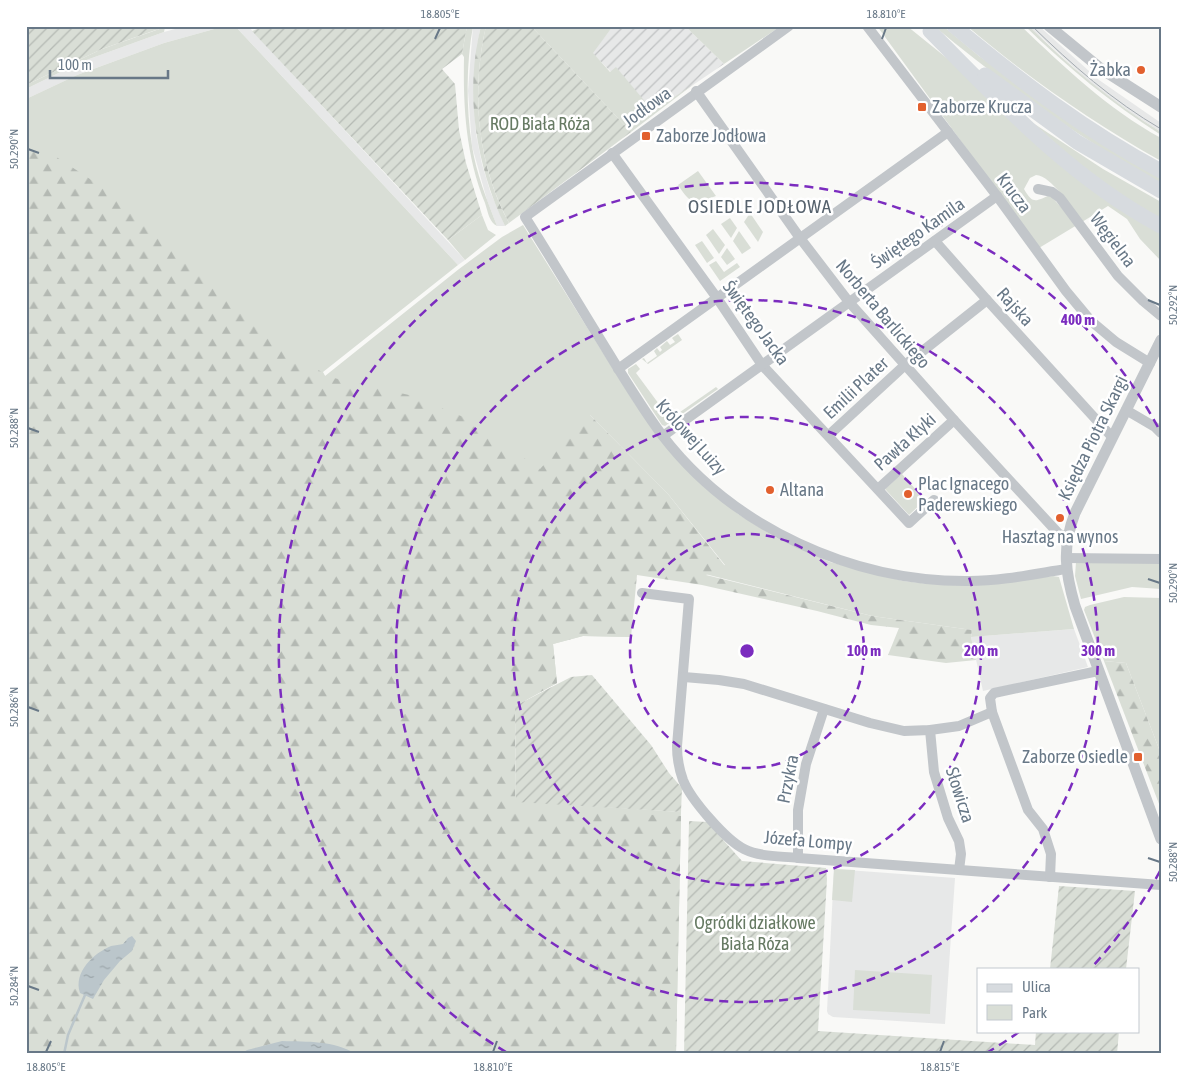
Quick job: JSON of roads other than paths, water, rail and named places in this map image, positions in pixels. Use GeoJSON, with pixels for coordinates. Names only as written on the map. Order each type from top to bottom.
{"type":"FeatureCollection","features":[{"type":"Feature","properties":{"kind":"main road"},"geometry":{"type":"LineString","coordinates":[[954,26],[993,58],[1070,115],[1106,139],[1161,170]]}},
{"type":"Feature","properties":{"kind":"main road"},"geometry":{"type":"LineString","coordinates":[[927,28],[1019,101],[1061,131],[1121,169],[1161,191]]}},
{"type":"Feature","properties":{"kind":"main road"},"geometry":{"type":"LineString","coordinates":[[927,28],[986,88],[1075,168],[1145,218],[1161,226]]}},
{"type":"Feature","properties":{"kind":"street","name":"Jodłowa"},"geometry":{"type":"LineString","coordinates":[[525,217],[696,91],[789,26]]}},
{"type":"Feature","properties":{"kind":"street","name":"Krucza"},"geometry":{"type":"LineString","coordinates":[[868,26],[997,196],[1066,291],[1091,320],[1116,342],[1150,363]]}},
{"type":"Feature","properties":{"kind":"street"},"geometry":{"type":"LineString","coordinates":[[1049,26],[1100,68],[1161,107]]}},
{"type":"Feature","properties":{"kind":"street","name":"Norberta Barlickiego"},"geometry":{"type":"LineString","coordinates":[[696,91],[800,238],[849,302],[1058,533],[1067,538]]}},
{"type":"Feature","properties":{"kind":"street"},"geometry":{"type":"LineString","coordinates":[[618,369],[948,132]]}},
{"type":"Feature","properties":{"kind":"street","name":"Świętego Jacka"},"geometry":{"type":"LineString","coordinates":[[612,153],[717,298],[762,365],[909,522],[934,500]]}},
{"type":"Feature","properties":{"kind":"street","name":"Węgielna"},"geometry":{"type":"LineString","coordinates":[[1038,189],[1052,192],[1060,198],[1118,276],[1161,316]]}},
{"type":"Feature","properties":{"kind":"street","name":"Świętego Kamila"},"geometry":{"type":"LineString","coordinates":[[663,436],[997,196]]}},
{"type":"Feature","properties":{"kind":"street","name":"Królowej Luizy"},"geometry":{"type":"LineString","coordinates":[[525,217],[640,404],[663,436],[694,471],[729,501],[762,524],[796,542],[838,560],[882,572],[920,578],[963,581],[1006,580],[1066,564],[1160,558]]}},
{"type":"Feature","properties":{"kind":"street","name":"Rajska"},"geometry":{"type":"LineString","coordinates":[[935,241],[1112,437]]}},
{"type":"Feature","properties":{"kind":"street","name":"Emilii Plater"},"geometry":{"type":"LineString","coordinates":[[829,435],[905,365],[987,300]]}},
{"type":"Feature","properties":{"kind":"street","name":"Księdza Piotra Skargi"},"geometry":{"type":"LineString","coordinates":[[1161,340],[1075,513],[1067,538],[1066,564],[1075,606],[1161,839]]}},
{"type":"Feature","properties":{"kind":"street"},"geometry":{"type":"LineString","coordinates":[[1126,410],[1155,427],[1161,433]]}},
{"type":"Feature","properties":{"kind":"street","name":"Pawła Kłyki"},"geometry":{"type":"LineString","coordinates":[[878,489],[954,420]]}},
{"type":"Feature","properties":{"kind":"street","name":"Józefa Lompy"},"geometry":{"type":"LineString","coordinates":[[642,592],[689,599],[677,756],[680,772],[685,785],[716,824],[738,845],[758,854],[798,858],[1161,886]]}},
{"type":"Feature","properties":{"kind":"street"},"geometry":{"type":"LineString","coordinates":[[1050,877],[1051,854],[1043,829],[1028,810],[992,712],[990,698],[994,693],[1098,670]]}},
{"type":"Feature","properties":{"kind":"street"},"geometry":{"type":"LineString","coordinates":[[684,677],[744,684],[870,723],[904,731],[959,726],[992,712]]}},
{"type":"Feature","properties":{"kind":"street","name":"Przykra"},"geometry":{"type":"LineString","coordinates":[[798,858],[798,810],[806,764],[824,709]]}},
{"type":"Feature","properties":{"kind":"street","name":"Słowicza"},"geometry":{"type":"LineString","coordinates":[[930,730],[934,772],[948,818],[959,841],[961,854],[959,870]]}},
{"type":"Feature","properties":{"kind":"water"},"geometry":{"type":"Polygon","coordinates":[[[132,936],[136,941],[132,951],[120,961],[104,980],[93,999],[80,993],[80,978],[86,964],[104,949],[123,944],[132,936]]]}},
{"type":"Feature","properties":{"kind":"water"},"geometry":{"type":"Polygon","coordinates":[[[282,1041],[329,1044],[347,1049],[356,1054],[241,1054],[247,1050],[282,1041]]]}},
{"type":"Feature","properties":{"kind":"waterway"},"geometry":{"type":"LineString","coordinates":[[64,1054],[68,1035],[85,995]]}},
{"type":"Feature","properties":{"kind":"tram line"},"geometry":{"type":"LineString","coordinates":[[1032,26],[1094,82],[1126,107],[1161,129]]}},
{"type":"Feature","properties":{"kind":"place","name":"Żabka"},"geometry":{"type":"Point","coordinates":[1141,70]}},
{"type":"Feature","properties":{"kind":"place","name":"Zaborze Krucza"},"geometry":{"type":"Point","coordinates":[922,107]}},
{"type":"Feature","properties":{"kind":"place","name":"Zaborze Jodłowa"},"geometry":{"type":"Point","coordinates":[646,136]}},
{"type":"Feature","properties":{"kind":"place","name":"Altana"},"geometry":{"type":"Point","coordinates":[770,490]}},
{"type":"Feature","properties":{"kind":"place","name":"Plac Ignacego Paderewskiego"},"geometry":{"type":"Point","coordinates":[908,494]}},
{"type":"Feature","properties":{"kind":"place","name":"Hasztag na wynos"},"geometry":{"type":"Point","coordinates":[1060,518]}},
{"type":"Feature","properties":{"kind":"place","name":"Zaborze Osiedle"},"geometry":{"type":"Point","coordinates":[1138,757]}},
{"type":"Feature","properties":{"kind":"district","name":"OSIEDLE JODŁOWA"},"geometry":{"type":"Point","coordinates":[760,206]}},
{"type":"Feature","properties":{"kind":"park label","name":"ROD Biała Róża"},"geometry":{"type":"Point","coordinates":[540,124]}},
{"type":"Feature","properties":{"kind":"park label","name":"Ogródki działkowe Biała Róza"},"geometry":{"type":"Point","coordinates":[755,933]}}]}
